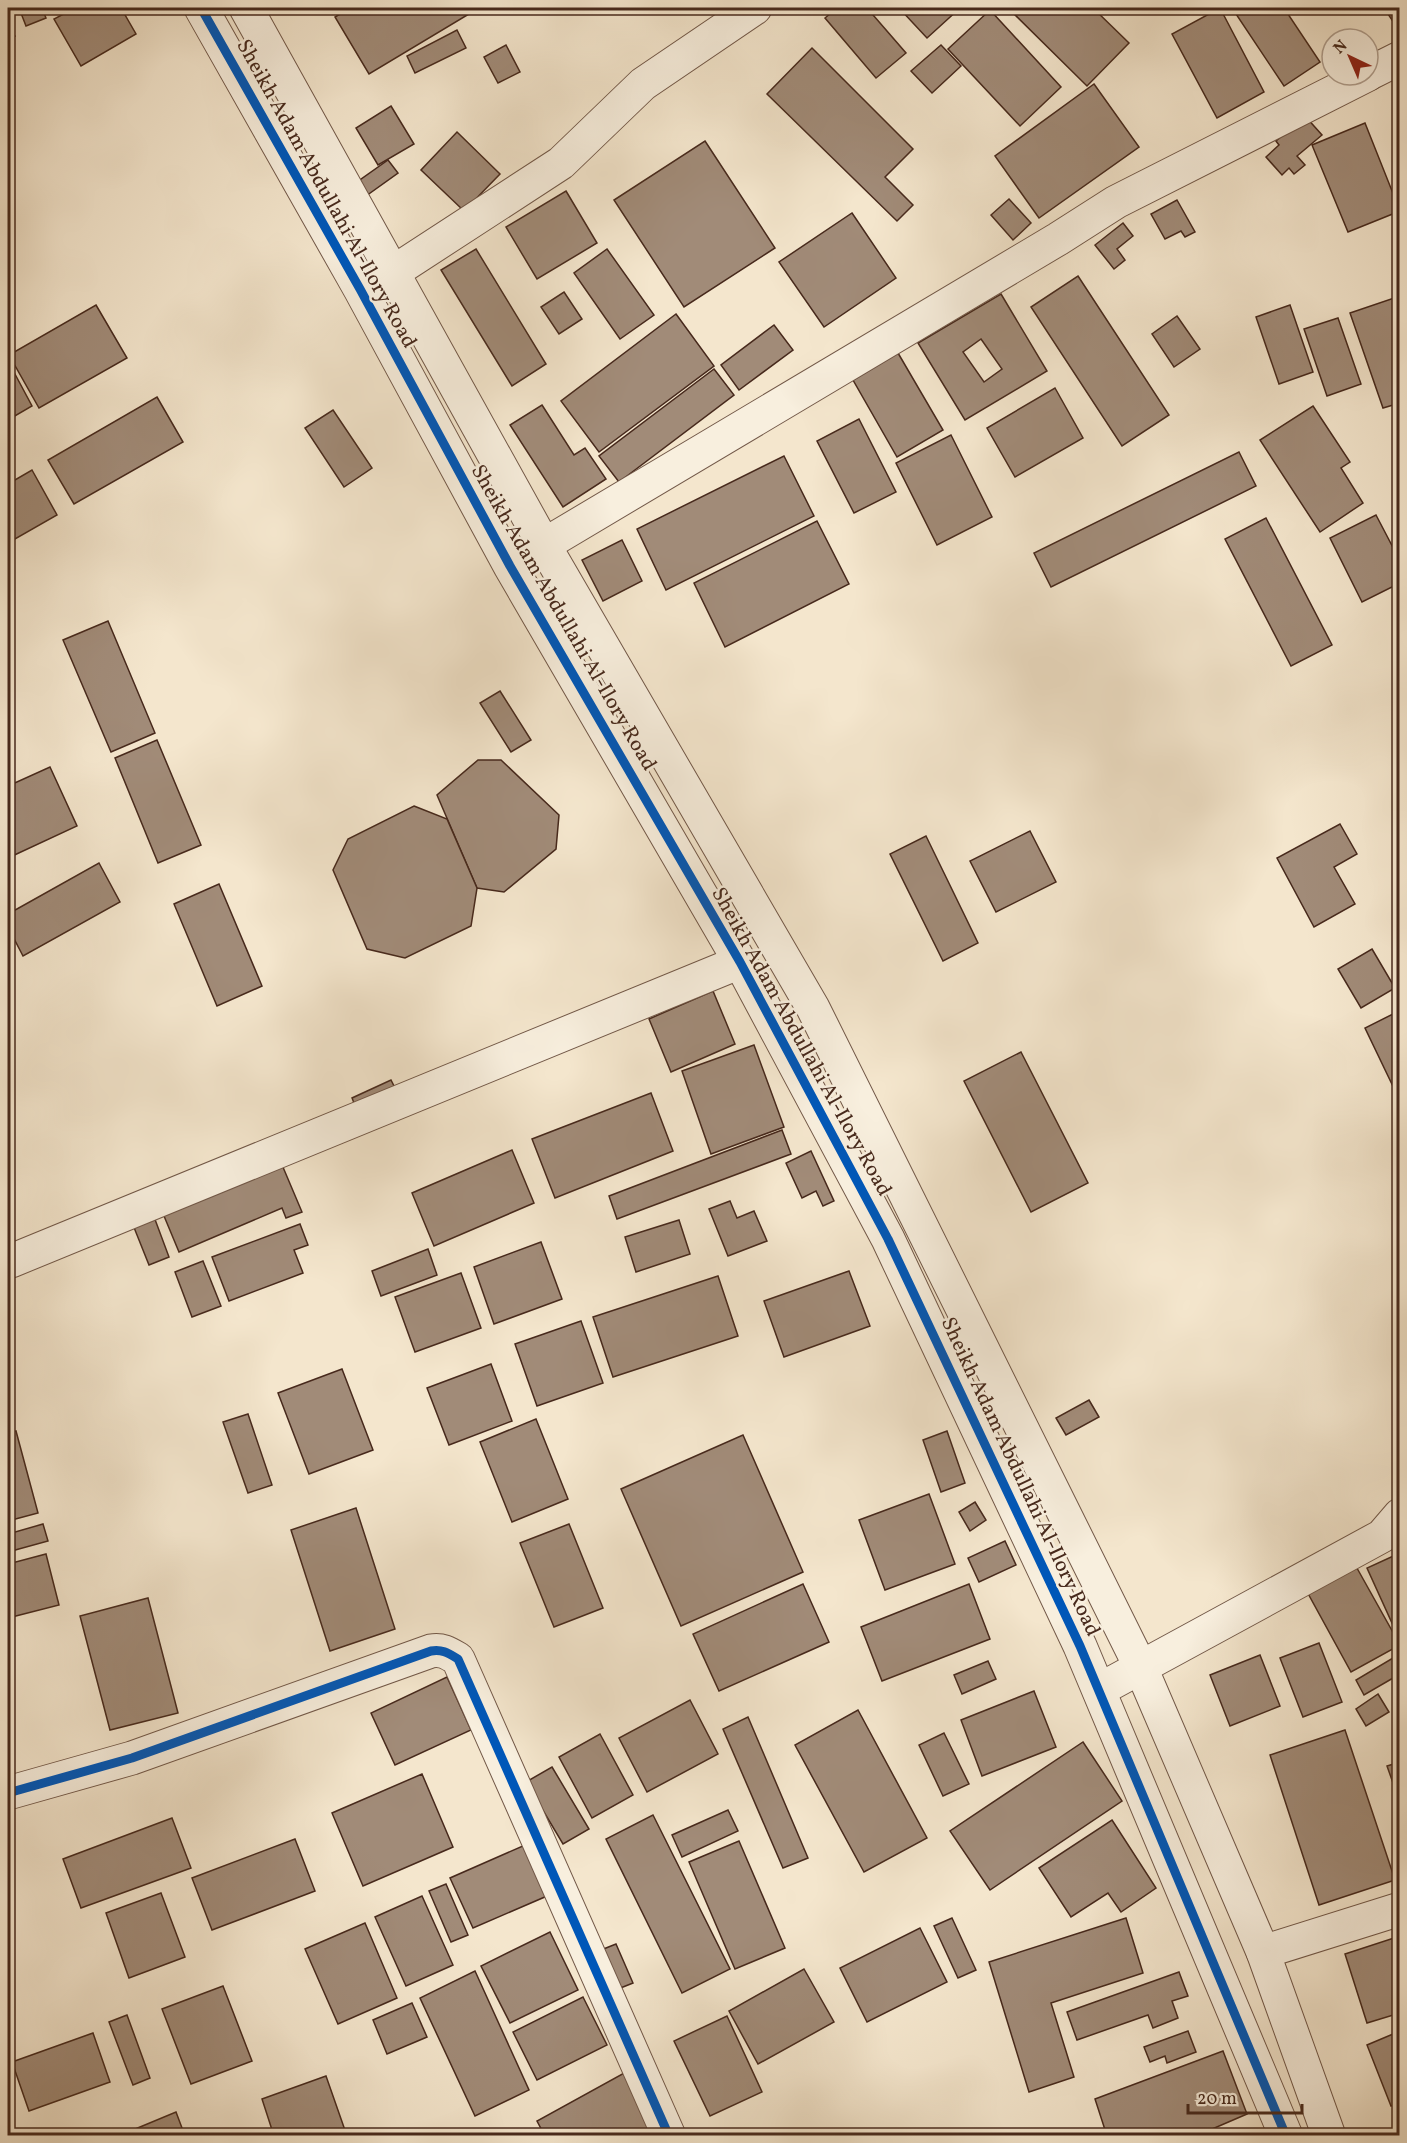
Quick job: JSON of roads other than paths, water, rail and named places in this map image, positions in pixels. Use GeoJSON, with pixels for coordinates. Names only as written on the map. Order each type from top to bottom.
{"type":"FeatureCollection","features":[{"type":"Feature","properties":{"kind":"street","name":"Sheikh Adam Abdullahi Al-Ilory Road"},"geometry":{"type":"LineString","coordinates":[[201,8],[360,289],[510,566],[740,962],[888,1239],[1099,1690],[1286,2136]]}},
{"type":"Feature","properties":{"kind":"street","name":"Sheikh Adam Abdullahi Al-Ilory Road"},"geometry":{"type":"LineString","coordinates":[[246,8],[544,545],[813,1008],[1141,1668],[1263,1952],[1329,2136]]}},
{"type":"Feature","properties":{"kind":"street"},"geometry":{"type":"LineString","coordinates":[[392,273],[561,163],[643,84],[755,8]]}},
{"type":"Feature","properties":{"kind":"street"},"geometry":{"type":"LineString","coordinates":[[1380,68],[1400,58]]}},
{"type":"Feature","properties":{"kind":"street"},"geometry":{"type":"LineString","coordinates":[[544,545],[1058,239],[1116,202],[1343,87]]}},
{"type":"Feature","properties":{"kind":"street"},"geometry":{"type":"LineString","coordinates":[[10,1261],[740,962]]}},
{"type":"Feature","properties":{"kind":"street"},"geometry":{"type":"LineString","coordinates":[[1099,1690],[1382,1536],[1400,1515]]}},
{"type":"Feature","properties":{"kind":"street"},"geometry":{"type":"LineString","coordinates":[[8,1793],[132,1758],[440,1649],[458,1659],[669,2136]]}},
{"type":"Feature","properties":{"kind":"street"},"geometry":{"type":"LineString","coordinates":[[1263,1952],[1400,1909]]}}]}
